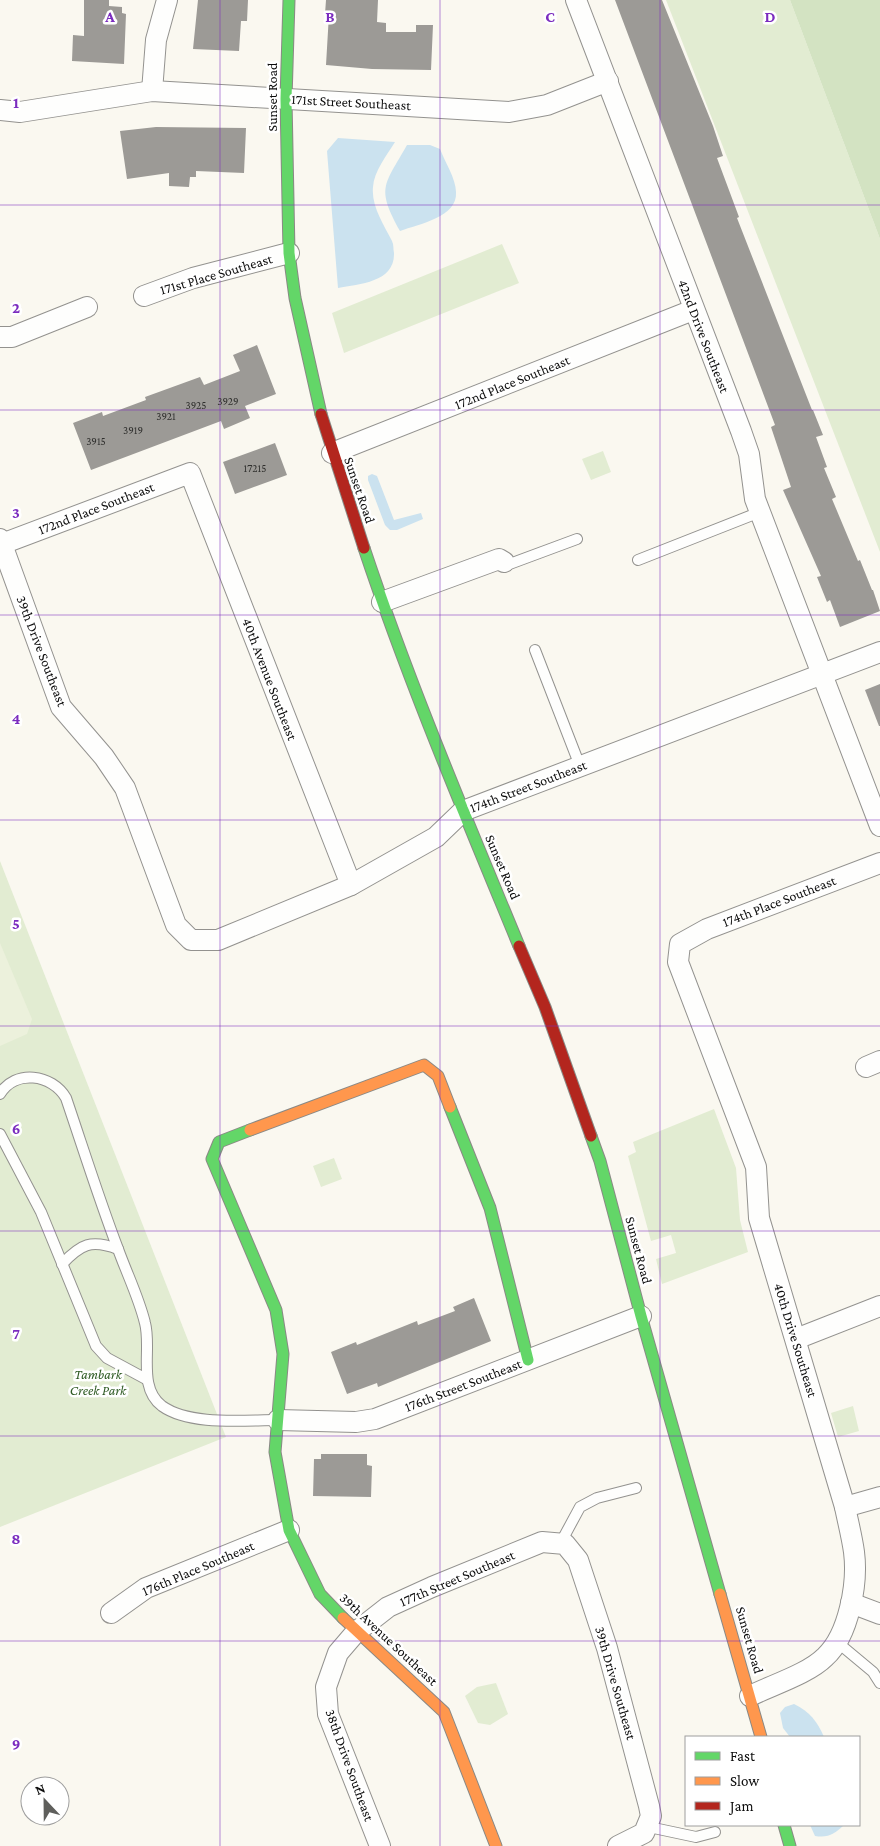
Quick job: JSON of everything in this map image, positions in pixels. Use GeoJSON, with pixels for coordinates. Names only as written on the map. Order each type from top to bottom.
{"type":"FeatureCollection","features":[{"type":"Feature","properties":{"kind":"street"},"geometry":{"type":"LineString","coordinates":[[152,91],[156,40],[167,0]]}},
{"type":"Feature","properties":{"kind":"street","name":"Sunset Road"},"geometry":{"type":"LineString","coordinates":[[289,0],[286,98],[289,253],[295,298],[332,453],[382,602],[462,811],[545,1007],[600,1161],[641,1316],[761,1736]]}},
{"type":"Feature","properties":{"kind":"street","name":"42nd Drive Southeast"},"geometry":{"type":"LineString","coordinates":[[576,0],[746,446],[755,499],[880,826]]}},
{"type":"Feature","properties":{"kind":"street","name":"171st Street Southeast"},"geometry":{"type":"LineString","coordinates":[[0,110],[20,112],[152,91],[509,112],[547,105],[608,80]]}},
{"type":"Feature","properties":{"kind":"street","name":"171st Place Southeast"},"geometry":{"type":"LineString","coordinates":[[144,296],[193,278],[289,253]]}},
{"type":"Feature","properties":{"kind":"street"},"geometry":{"type":"LineString","coordinates":[[0,337],[12,337],[87,307]]}},
{"type":"Feature","properties":{"kind":"street","name":"172nd Place Southeast"},"geometry":{"type":"LineString","coordinates":[[332,453],[693,310]]}},
{"type":"Feature","properties":{"kind":"street","name":"172nd Place Southeast"},"geometry":{"type":"LineString","coordinates":[[1,541],[190,472]]}},
{"type":"Feature","properties":{"kind":"street","name":"40th Avenue Southeast"},"geometry":{"type":"LineString","coordinates":[[190,472],[351,885]]}},
{"type":"Feature","properties":{"kind":"street","name":"39th Drive Southeast"},"geometry":{"type":"LineString","coordinates":[[1,541],[61,707],[104,757],[125,788],[176,925],[191,940]]}},
{"type":"Feature","properties":{"kind":"street"},"geometry":{"type":"LineString","coordinates":[[382,602],[499,559],[504,562]]}},
{"type":"Feature","properties":{"kind":"street","name":"174th Street Southeast"},"geometry":{"type":"LineString","coordinates":[[191,940],[218,940],[351,885],[436,836],[462,811],[880,652]]}},
{"type":"Feature","properties":{"kind":"street","name":"174th Place Southeast"},"geometry":{"type":"LineString","coordinates":[[680,944],[707,929],[880,863]]}},
{"type":"Feature","properties":{"kind":"street","name":"40th Drive Southeast"},"geometry":{"type":"LineString","coordinates":[[680,944],[678,962],[756,1167],[759,1218],[844,1507],[854,1553],[847,1619],[836,1642],[825,1657],[810,1667],[750,1696]]}},
{"type":"Feature","properties":{"kind":"street","name":"39th Avenue Southeast"},"geometry":{"type":"LineString","coordinates":[[496,1846],[444,1712],[418,1686],[356,1632],[320,1594],[289,1530],[275,1452],[283,1354],[276,1310],[212,1159],[219,1142],[424,1065],[438,1076],[490,1208],[528,1360]]}},
{"type":"Feature","properties":{"kind":"street"},"geometry":{"type":"LineString","coordinates":[[796,1339],[880,1306]]}},
{"type":"Feature","properties":{"kind":"street","name":"176th Street Southeast"},"geometry":{"type":"LineString","coordinates":[[278,1420],[356,1422],[375,1419],[641,1316]]}},
{"type":"Feature","properties":{"kind":"street"},"geometry":{"type":"LineString","coordinates":[[844,1507],[880,1497]]}},
{"type":"Feature","properties":{"kind":"street","name":"176th Place Southeast"},"geometry":{"type":"LineString","coordinates":[[111,1612],[146,1588],[289,1530]]}},
{"type":"Feature","properties":{"kind":"street","name":"177th Street Southeast"},"geometry":{"type":"LineString","coordinates":[[356,1632],[388,1607],[432,1587],[542,1542],[562,1544]]}},
{"type":"Feature","properties":{"kind":"street","name":"39th Drive Southeast"},"geometry":{"type":"LineString","coordinates":[[562,1544],[578,1560],[607,1648],[649,1806],[651,1816],[649,1827]]}},
{"type":"Feature","properties":{"kind":"street"},"geometry":{"type":"LineString","coordinates":[[850,1604],[880,1614]]}},
{"type":"Feature","properties":{"kind":"street","name":"38th Drive Southeast"},"geometry":{"type":"LineString","coordinates":[[356,1632],[338,1653],[326,1687],[328,1714],[380,1846]]}},
{"type":"Feature","properties":{"kind":"street"},"geometry":{"type":"LineString","coordinates":[[784,1826],[790,1846]]}},
{"type":"Feature","properties":{"kind":"street"},"geometry":{"type":"LineString","coordinates":[[618,1846],[635,1839],[649,1827]]}},
{"type":"Feature","properties":{"kind":"lane"},"geometry":{"type":"LineString","coordinates":[[638,560],[760,512]]}},
{"type":"Feature","properties":{"kind":"lane"},"geometry":{"type":"LineString","coordinates":[[504,562],[507,566],[577,539]]}},
{"type":"Feature","properties":{"kind":"lane"},"geometry":{"type":"LineString","coordinates":[[534,650],[580,766]]}},
{"type":"Feature","properties":{"kind":"lane"},"geometry":{"type":"LineString","coordinates":[[0,1094],[8,1084],[18,1079],[43,1079],[60,1088],[66,1098],[118,1249],[143,1313],[147,1329],[146,1379],[160,1404],[175,1413],[198,1418],[278,1420]]}},
{"type":"Feature","properties":{"kind":"lane"},"geometry":{"type":"LineString","coordinates":[[0,1134],[40,1212],[96,1346],[107,1358],[146,1379]]}},
{"type":"Feature","properties":{"kind":"lane"},"geometry":{"type":"LineString","coordinates":[[62,1264],[78,1249],[90,1244],[102,1243],[118,1249]]}},
{"type":"Feature","properties":{"kind":"lane"},"geometry":{"type":"LineString","coordinates":[[562,1544],[580,1507],[597,1498],[636,1488]]}},
{"type":"Feature","properties":{"kind":"lane"},"geometry":{"type":"LineString","coordinates":[[836,1642],[873,1672],[880,1683]]}},
{"type":"Feature","properties":{"kind":"lane"},"geometry":{"type":"LineString","coordinates":[[649,1827],[696,1837],[715,1832]]}},
{"type":"Feature","properties":{"kind":"green space"},"geometry":{"type":"Polygon","coordinates":[[[666,0],[790,0],[880,239],[880,552],[666,0]]]}},
{"type":"Feature","properties":{"kind":"green space"},"geometry":{"type":"Polygon","coordinates":[[[790,0],[880,0],[880,239],[790,0]]]}},
{"type":"Feature","properties":{"kind":"green space"},"geometry":{"type":"Polygon","coordinates":[[[502,244],[519,283],[344,353],[332,313],[502,244]]]}},
{"type":"Feature","properties":{"kind":"green space"},"geometry":{"type":"Polygon","coordinates":[[[603,451],[611,472],[591,480],[582,459],[603,451]]]}},
{"type":"Feature","properties":{"kind":"green space","name":"Tambark Creek Park"},"geometry":{"type":"Polygon","coordinates":[[[0,861],[226,1437],[0,1527],[0,861]]]}},
{"type":"Feature","properties":{"kind":"green space"},"geometry":{"type":"Polygon","coordinates":[[[0,943],[32,1019],[27,1034],[0,1046],[0,943]]]}},
{"type":"Feature","properties":{"kind":"green space"},"geometry":{"type":"Polygon","coordinates":[[[714,1109],[736,1168],[740,1220],[748,1252],[662,1284],[656,1259],[676,1253],[671,1235],[651,1241],[628,1156],[636,1152],[633,1142],[714,1109]]]}},
{"type":"Feature","properties":{"kind":"green space"},"geometry":{"type":"Polygon","coordinates":[[[334,1158],[342,1179],[321,1187],[313,1166],[334,1158]]]}},
{"type":"Feature","properties":{"kind":"green space"},"geometry":{"type":"Polygon","coordinates":[[[853,1406],[859,1431],[838,1437],[831,1413],[853,1406]]]}},
{"type":"Feature","properties":{"kind":"green space"},"geometry":{"type":"Polygon","coordinates":[[[496,1683],[508,1714],[490,1725],[478,1723],[465,1696],[477,1687],[496,1683]]]}},
{"type":"Feature","properties":{"kind":"water"},"geometry":{"type":"Polygon","coordinates":[[[338,138],[395,142],[378,169],[373,187],[376,208],[393,244],[393,263],[383,276],[375,280],[338,288],[327,151],[338,138]]]}},
{"type":"Feature","properties":{"kind":"water"},"geometry":{"type":"Polygon","coordinates":[[[407,145],[430,145],[440,149],[452,176],[456,192],[455,201],[451,208],[444,213],[427,222],[400,231],[388,205],[386,187],[388,179],[407,145]]]}},
{"type":"Feature","properties":{"kind":"water"},"geometry":{"type":"Polygon","coordinates":[[[372,474],[377,476],[394,520],[421,513],[423,519],[397,530],[390,530],[385,525],[368,480],[368,476],[372,474]]]}},
{"type":"Feature","properties":{"kind":"water"},"geometry":{"type":"Polygon","coordinates":[[[794,1704],[804,1710],[819,1726],[824,1736],[789,1736],[783,1728],[780,1713],[785,1707],[794,1704]]]}},
{"type":"Feature","properties":{"kind":"water"},"geometry":{"type":"Polygon","coordinates":[[[810,1826],[843,1826],[831,1835],[815,1836],[810,1826]]]}},
{"type":"Feature","properties":{"kind":"building"},"geometry":{"type":"Polygon","coordinates":[[[84,0],[109,0],[109,6],[122,7],[122,13],[126,14],[124,64],[72,61],[73,35],[84,36],[84,0]]]}},
{"type":"Feature","properties":{"kind":"building"},"geometry":{"type":"Polygon","coordinates":[[[198,0],[248,0],[247,21],[241,21],[239,51],[193,49],[198,0]]]}},
{"type":"Feature","properties":{"kind":"building"},"geometry":{"type":"Polygon","coordinates":[[[326,0],[378,0],[377,22],[386,23],[386,32],[416,32],[416,25],[433,25],[431,70],[372,69],[326,65],[329,14],[325,14],[326,0]]]}},
{"type":"Feature","properties":{"kind":"building"},"geometry":{"type":"Polygon","coordinates":[[[615,0],[662,0],[713,126],[723,156],[717,158],[739,217],[737,218],[823,435],[816,437],[827,467],[824,468],[836,497],[832,499],[858,561],[860,560],[873,590],[880,611],[840,627],[830,600],[827,602],[817,577],[821,576],[783,490],[791,487],[771,427],[775,425],[615,0]]]}},
{"type":"Feature","properties":{"kind":"building"},"geometry":{"type":"Polygon","coordinates":[[[156,127],[246,128],[244,173],[196,171],[196,177],[190,177],[189,187],[169,186],[169,173],[127,179],[120,131],[156,127]]]}},
{"type":"Feature","properties":{"kind":"building"},"geometry":{"type":"Polygon","coordinates":[[[257,345],[276,394],[245,406],[250,418],[224,429],[221,421],[91,470],[73,423],[102,412],[103,416],[146,400],[145,397],[200,377],[204,385],[240,371],[233,355],[257,345]]]}},
{"type":"Feature","properties":{"kind":"building"},"geometry":{"type":"Polygon","coordinates":[[[275,443],[287,475],[235,494],[223,462],[275,443]]]}},
{"type":"Feature","properties":{"kind":"building"},"geometry":{"type":"Polygon","coordinates":[[[880,684],[880,726],[879,726],[865,690],[880,684]]]}},
{"type":"Feature","properties":{"kind":"building"},"geometry":{"type":"Polygon","coordinates":[[[474,1298],[491,1341],[378,1387],[377,1383],[347,1394],[331,1352],[356,1342],[357,1345],[417,1321],[418,1325],[455,1311],[453,1307],[474,1298]]]}},
{"type":"Feature","properties":{"kind":"building"},"geometry":{"type":"Polygon","coordinates":[[[321,1454],[367,1454],[367,1465],[372,1466],[371,1497],[313,1496],[314,1459],[321,1459],[321,1454]]]}},
{"type":"Feature","properties":{"kind":"traffic: fast"},"geometry":{"type":"LineString","coordinates":[[289,0],[286,99],[289,253],[295,298],[321,414]]}},
{"type":"Feature","properties":{"kind":"traffic: fast"},"geometry":{"type":"LineString","coordinates":[[364,548],[419,699],[519,946]]}},
{"type":"Feature","properties":{"kind":"traffic: fast"},"geometry":{"type":"LineString","coordinates":[[450,1107],[490,1208],[528,1360]]}},
{"type":"Feature","properties":{"kind":"traffic: fast"},"geometry":{"type":"LineString","coordinates":[[250,1130],[219,1142],[212,1159],[276,1310],[283,1354],[275,1452],[289,1530],[320,1594],[343,1618]]}},
{"type":"Feature","properties":{"kind":"traffic: fast"},"geometry":{"type":"LineString","coordinates":[[591,1136],[600,1161],[641,1316],[720,1594]]}},
{"type":"Feature","properties":{"kind":"traffic: fast"},"geometry":{"type":"LineString","coordinates":[[784,1826],[790,1846]]}},
{"type":"Feature","properties":{"kind":"traffic: slow"},"geometry":{"type":"LineString","coordinates":[[250,1130],[424,1065],[438,1076],[450,1107]]}},
{"type":"Feature","properties":{"kind":"traffic: slow"},"geometry":{"type":"LineString","coordinates":[[720,1594],[761,1736]]}},
{"type":"Feature","properties":{"kind":"traffic: slow"},"geometry":{"type":"LineString","coordinates":[[343,1618],[444,1712],[496,1846]]}},
{"type":"Feature","properties":{"kind":"traffic: jam"},"geometry":{"type":"LineString","coordinates":[[321,414],[364,548]]}},
{"type":"Feature","properties":{"kind":"traffic: jam"},"geometry":{"type":"LineString","coordinates":[[519,946],[545,1007],[591,1136]]}}]}
